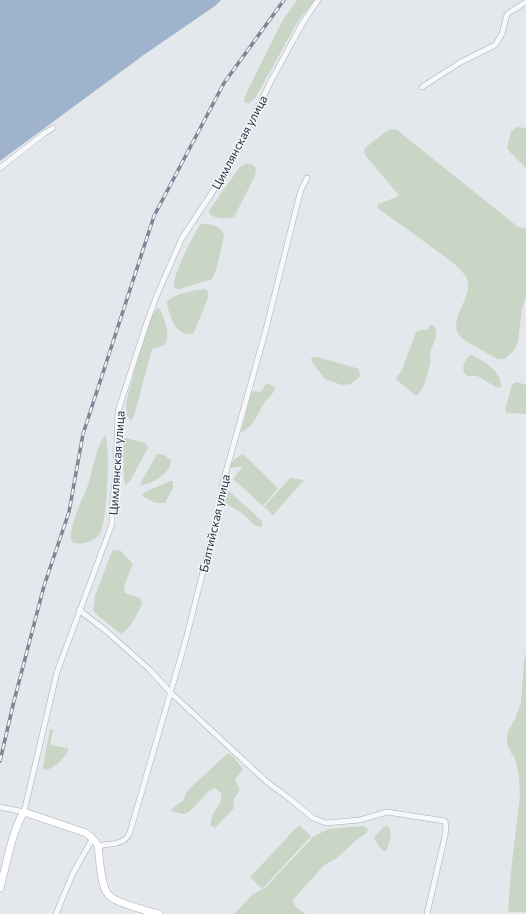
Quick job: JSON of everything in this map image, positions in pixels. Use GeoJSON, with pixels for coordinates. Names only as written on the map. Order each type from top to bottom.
{"type":"FeatureCollection","features":[{"type":"Feature","properties":{"kind":"main road"},"geometry":{"type":"LineString","coordinates":[[0,888],[14,836],[20,818],[24,812],[86,833],[93,838],[98,846],[106,893],[117,900],[159,914]]}},
{"type":"Feature","properties":{"kind":"street","name":"Цимлянская улица"},"geometry":{"type":"LineString","coordinates":[[24,812],[57,672],[112,524],[116,473],[118,411],[147,322],[182,238],[226,170],[270,83],[302,24],[318,0]]}},
{"type":"Feature","properties":{"kind":"street"},"geometry":{"type":"LineString","coordinates":[[422,87],[460,62],[495,45],[502,34],[507,14],[526,2]]}},
{"type":"Feature","properties":{"kind":"street"},"geometry":{"type":"LineString","coordinates":[[0,168],[53,128]]}},
{"type":"Feature","properties":{"kind":"street","name":"Балтийская улица"},"geometry":{"type":"LineString","coordinates":[[98,846],[124,841],[128,837],[186,639],[220,504],[223,482],[265,332],[301,190],[307,178]]}},
{"type":"Feature","properties":{"kind":"street"},"geometry":{"type":"LineString","coordinates":[[79,610],[105,630],[149,669],[171,693],[267,782],[313,818],[326,823],[360,820],[387,812],[445,821],[445,836],[427,914]]}},
{"type":"Feature","properties":{"kind":"street"},"geometry":{"type":"LineString","coordinates":[[0,806],[24,812]]}},
{"type":"Feature","properties":{"kind":"street"},"geometry":{"type":"LineString","coordinates":[[56,914],[73,873],[93,838]]}},
{"type":"Feature","properties":{"kind":"green space"},"geometry":{"type":"Polygon","coordinates":[[[297,0],[315,0],[298,21],[256,97],[248,104],[244,102],[245,96],[281,23],[297,0]]]}},
{"type":"Feature","properties":{"kind":"green space"},"geometry":{"type":"Polygon","coordinates":[[[517,127],[526,128],[526,168],[507,147],[511,132],[517,127]]]}},
{"type":"Feature","properties":{"kind":"green space"},"geometry":{"type":"Polygon","coordinates":[[[392,129],[397,130],[518,227],[526,228],[526,296],[522,309],[518,342],[515,349],[505,359],[498,359],[471,344],[459,335],[456,329],[456,322],[465,299],[468,284],[463,273],[457,266],[377,208],[378,204],[397,197],[398,194],[365,155],[364,149],[385,132],[392,129]]]}},
{"type":"Feature","properties":{"kind":"green space"},"geometry":{"type":"Polygon","coordinates":[[[247,163],[256,168],[255,176],[234,217],[221,218],[215,217],[209,213],[210,209],[237,171],[241,166],[247,163]]]}},
{"type":"Feature","properties":{"kind":"green space"},"geometry":{"type":"Polygon","coordinates":[[[202,224],[209,224],[221,229],[224,235],[217,267],[212,279],[180,289],[174,288],[176,274],[197,230],[202,224]]]}},
{"type":"Feature","properties":{"kind":"green space"},"geometry":{"type":"Polygon","coordinates":[[[204,289],[207,290],[208,298],[194,332],[192,334],[186,334],[177,328],[169,312],[167,302],[179,294],[204,289]]]}},
{"type":"Feature","properties":{"kind":"green space"},"geometry":{"type":"Polygon","coordinates":[[[157,308],[160,309],[163,317],[167,337],[164,345],[152,349],[134,416],[132,420],[130,420],[127,416],[126,403],[149,325],[157,308]]]}},
{"type":"Feature","properties":{"kind":"green space"},"geometry":{"type":"Polygon","coordinates":[[[431,325],[435,327],[436,337],[430,353],[430,363],[425,381],[421,391],[416,396],[396,378],[402,370],[416,332],[426,330],[431,325]]]}},
{"type":"Feature","properties":{"kind":"green space"},"geometry":{"type":"Polygon","coordinates":[[[472,355],[487,364],[496,372],[501,382],[501,387],[498,388],[477,376],[468,376],[464,373],[463,366],[469,356],[472,355]]]}},
{"type":"Feature","properties":{"kind":"green space"},"geometry":{"type":"Polygon","coordinates":[[[312,357],[317,357],[356,368],[359,370],[360,376],[351,384],[342,385],[325,379],[312,362],[312,357]]]}},
{"type":"Feature","properties":{"kind":"green space"},"geometry":{"type":"Polygon","coordinates":[[[517,382],[526,385],[526,414],[507,413],[505,410],[512,384],[517,382]]]}},
{"type":"Feature","properties":{"kind":"green space"},"geometry":{"type":"Polygon","coordinates":[[[266,384],[273,386],[275,389],[274,391],[249,427],[241,432],[251,394],[253,391],[261,392],[266,384]]]}},
{"type":"Feature","properties":{"kind":"green space"},"geometry":{"type":"Polygon","coordinates":[[[105,435],[107,442],[108,469],[106,502],[102,529],[99,535],[94,539],[76,544],[71,540],[72,527],[88,485],[102,439],[105,435]]]}},
{"type":"Feature","properties":{"kind":"green space"},"geometry":{"type":"Polygon","coordinates":[[[124,438],[145,443],[148,448],[130,481],[126,485],[124,481],[124,438]]]}},
{"type":"Feature","properties":{"kind":"green space"},"geometry":{"type":"Polygon","coordinates":[[[157,454],[164,455],[171,460],[168,470],[160,478],[139,486],[157,454]]]}},
{"type":"Feature","properties":{"kind":"green space"},"geometry":{"type":"Polygon","coordinates":[[[243,454],[278,488],[263,506],[233,479],[243,466],[228,467],[236,458],[243,454]]]}},
{"type":"Feature","properties":{"kind":"green space"},"geometry":{"type":"Polygon","coordinates":[[[290,478],[304,480],[273,515],[264,507],[290,478]]]}},
{"type":"Feature","properties":{"kind":"green space"},"geometry":{"type":"Polygon","coordinates":[[[173,481],[173,488],[165,503],[155,503],[142,496],[143,493],[173,481]]]}},
{"type":"Feature","properties":{"kind":"green space"},"geometry":{"type":"Polygon","coordinates":[[[225,490],[231,493],[262,521],[262,526],[260,527],[254,525],[243,514],[224,502],[222,500],[223,492],[225,490]]]}},
{"type":"Feature","properties":{"kind":"green space"},"geometry":{"type":"Polygon","coordinates":[[[112,551],[121,551],[132,563],[124,586],[125,593],[140,598],[142,603],[131,625],[121,634],[96,614],[93,609],[95,596],[112,551]]]}},
{"type":"Feature","properties":{"kind":"green space"},"geometry":{"type":"Polygon","coordinates":[[[526,653],[526,912],[512,912],[508,911],[520,795],[519,776],[515,758],[507,744],[507,733],[515,719],[521,703],[526,653]]]}},
{"type":"Feature","properties":{"kind":"green space"},"geometry":{"type":"Polygon","coordinates":[[[50,729],[53,730],[50,745],[68,748],[68,750],[59,762],[46,770],[43,766],[50,729]]]}},
{"type":"Feature","properties":{"kind":"green space"},"geometry":{"type":"Polygon","coordinates":[[[228,753],[233,756],[243,769],[235,780],[240,790],[233,800],[234,808],[215,828],[211,826],[211,821],[212,816],[220,802],[221,793],[215,788],[209,791],[189,812],[184,814],[171,811],[171,809],[183,801],[190,788],[228,753]]]}},
{"type":"Feature","properties":{"kind":"green space"},"geometry":{"type":"Polygon","coordinates":[[[299,825],[311,836],[262,889],[250,877],[299,825]]]}},
{"type":"Feature","properties":{"kind":"green space"},"geometry":{"type":"Polygon","coordinates":[[[364,826],[368,829],[366,833],[337,858],[324,865],[293,900],[296,907],[305,914],[234,914],[253,894],[265,888],[313,837],[328,829],[364,826]]]}},
{"type":"Feature","properties":{"kind":"green space"},"geometry":{"type":"Polygon","coordinates":[[[385,826],[388,826],[390,829],[391,835],[390,842],[386,851],[384,851],[374,837],[385,826]]]}},
{"type":"Feature","properties":{"kind":"water"},"geometry":{"type":"Polygon","coordinates":[[[0,0],[221,0],[215,6],[145,54],[0,161],[0,0]]]}},
{"type":"Feature","properties":{"kind":"railway"},"geometry":{"type":"LineString","coordinates":[[0,761],[44,586],[69,512],[83,434],[154,216],[224,83],[284,0]]}}]}
